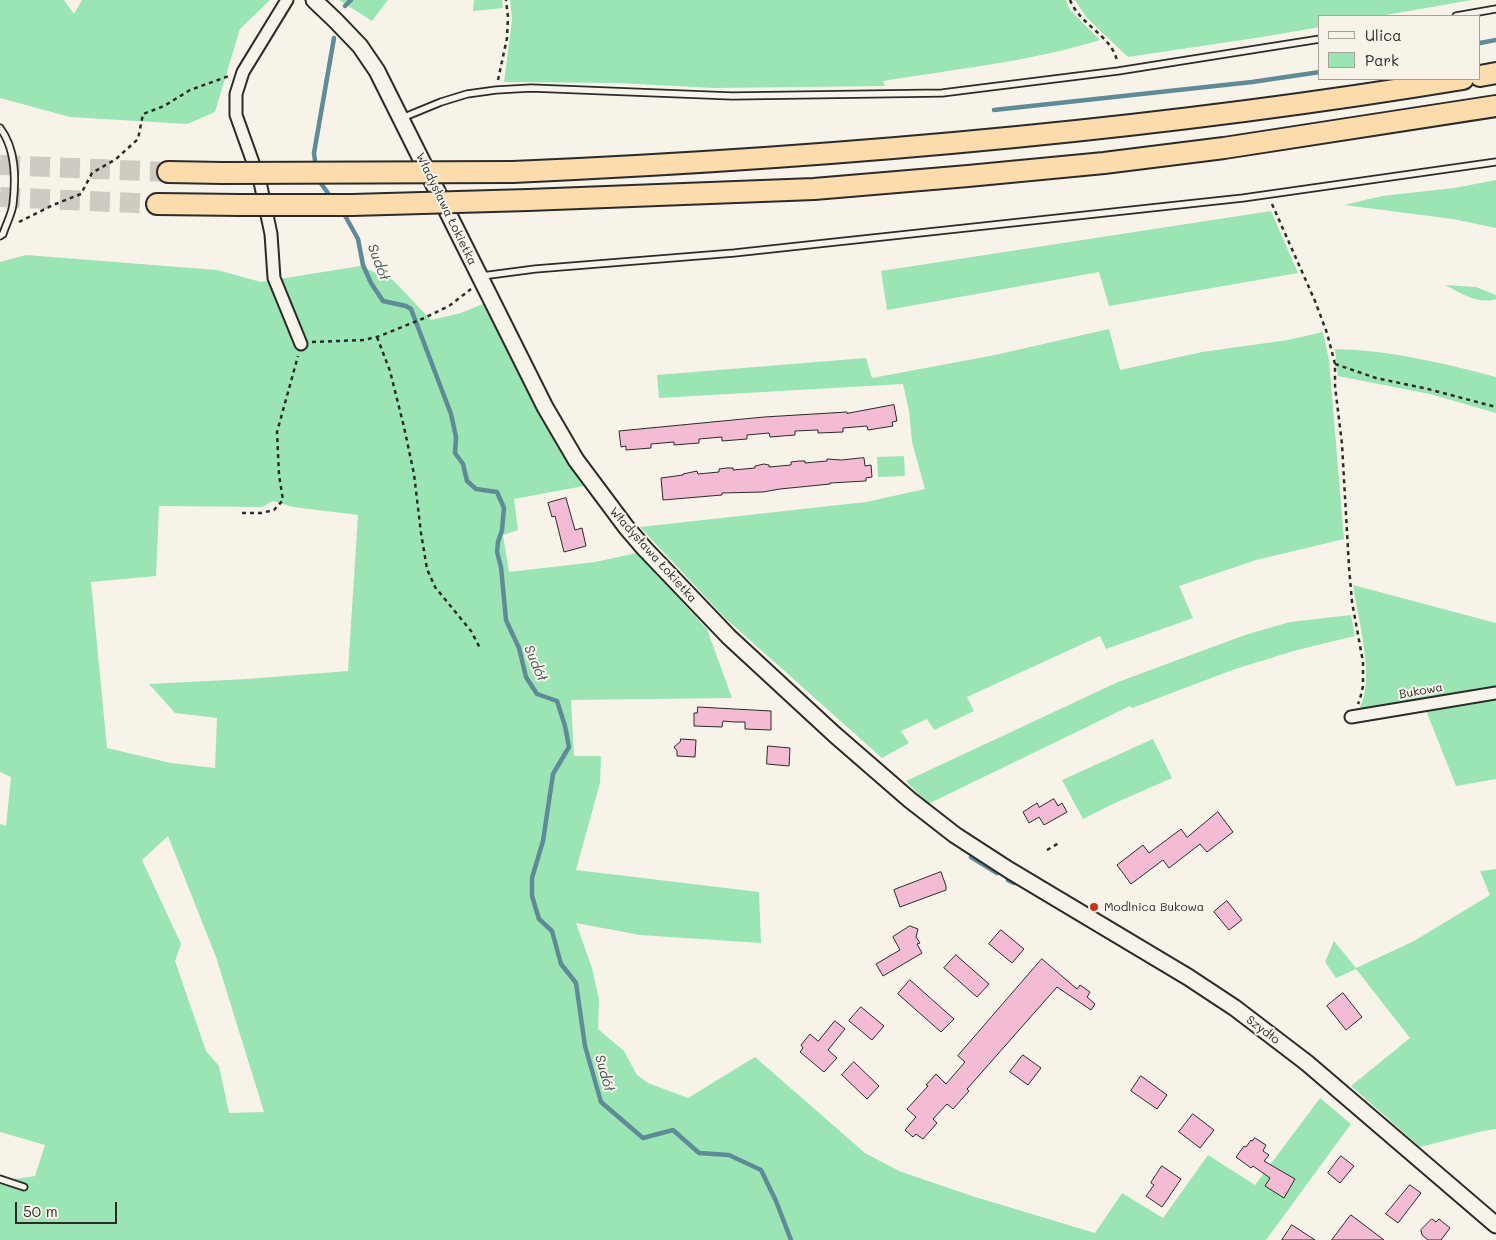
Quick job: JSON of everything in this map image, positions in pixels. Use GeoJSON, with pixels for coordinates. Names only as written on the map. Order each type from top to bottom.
{"type":"FeatureCollection","features":[{"type":"Feature","properties":{"kind":"highway"},"geometry":{"type":"LineString","coordinates":[[1481,76],[1496,73]]}},
{"type":"Feature","properties":{"kind":"highway"},"geometry":{"type":"LineString","coordinates":[[168,172],[513,172],[754,159],[968,143],[1120,127],[1236,113],[1456,80]]}},
{"type":"Feature","properties":{"kind":"highway"},"geometry":{"type":"LineString","coordinates":[[157,204],[352,205],[814,189],[1104,163],[1224,148],[1496,106]]}},
{"type":"Feature","properties":{"kind":"street"},"geometry":{"type":"LineString","coordinates":[[287,0],[242,72],[236,94],[236,115],[260,182],[271,234],[274,278],[301,344]]}},
{"type":"Feature","properties":{"kind":"street","name":"Władysława Łokietka"},"geometry":{"type":"LineString","coordinates":[[314,0],[360,46],[377,71],[545,408],[576,460],[615,513],[644,548],[729,637],[855,752],[931,817],[955,835],[1007,868]]}},
{"type":"Feature","properties":{"kind":"street","name":"Bukowa"},"geometry":{"type":"LineString","coordinates":[[1350,717],[1496,692]]}},
{"type":"Feature","properties":{"kind":"street","name":"Szydło"},"geometry":{"type":"LineString","coordinates":[[1007,868],[1236,1008],[1307,1063],[1496,1225]]}},
{"type":"Feature","properties":{"kind":"lane"},"geometry":{"type":"LineString","coordinates":[[1463,15],[1496,10]]}},
{"type":"Feature","properties":{"kind":"lane"},"geometry":{"type":"LineString","coordinates":[[402,118],[441,102],[468,94],[531,88],[732,96],[942,93],[1118,71],[1318,39]]}},
{"type":"Feature","properties":{"kind":"lane"},"geometry":{"type":"LineString","coordinates":[[0,128],[12,149],[14,172],[13,205],[3,234],[0,236]]}},
{"type":"Feature","properties":{"kind":"lane"},"geometry":{"type":"LineString","coordinates":[[481,279],[535,269],[744,252],[1233,199],[1496,162]]}},
{"type":"Feature","properties":{"kind":"lane"},"geometry":{"type":"LineString","coordinates":[[0,1179],[24,1187]]}},
{"type":"Feature","properties":{"kind":"path"},"geometry":{"type":"LineString","coordinates":[[496,90],[507,38],[508,17],[506,0]]}},
{"type":"Feature","properties":{"kind":"path"},"geometry":{"type":"LineString","coordinates":[[1070,0],[1073,8],[1110,46],[1115,55],[1118,71]]}},
{"type":"Feature","properties":{"kind":"path"},"geometry":{"type":"LineString","coordinates":[[6,226],[81,194],[92,173],[116,159],[138,139],[143,114],[164,106],[190,90],[242,72]]}},
{"type":"Feature","properties":{"kind":"path"},"geometry":{"type":"LineString","coordinates":[[1267,194],[1315,301],[1327,333],[1335,364],[1335,386],[1342,444],[1352,602],[1362,662],[1363,686],[1360,699],[1350,717]]}},
{"type":"Feature","properties":{"kind":"path"},"geometry":{"type":"LineString","coordinates":[[242,512],[261,513],[274,510],[283,500],[279,475],[277,432],[301,344],[320,341],[364,340],[377,337],[449,306],[481,279]]}},
{"type":"Feature","properties":{"kind":"path"},"geometry":{"type":"LineString","coordinates":[[377,337],[390,372],[404,427],[414,474],[420,533],[427,569],[435,587],[471,631],[480,648]]}},
{"type":"Feature","properties":{"kind":"path"},"geometry":{"type":"LineString","coordinates":[[1335,364],[1376,378],[1428,389],[1496,407]]}},
{"type":"Feature","properties":{"kind":"path"},"geometry":{"type":"LineString","coordinates":[[1046,850],[1060,843]]}},
{"type":"Feature","properties":{"kind":"green space"},"geometry":{"type":"Polygon","coordinates":[[[0,0],[64,0],[74,14],[82,0],[270,0],[240,29],[215,112],[187,124],[70,117],[0,98],[0,0]]]}},
{"type":"Feature","properties":{"kind":"green space"},"geometry":{"type":"Polygon","coordinates":[[[339,0],[388,0],[372,21],[339,0]]]}},
{"type":"Feature","properties":{"kind":"green space"},"geometry":{"type":"Polygon","coordinates":[[[474,0],[502,0],[503,8],[473,11],[474,0]]]}},
{"type":"Feature","properties":{"kind":"green space"},"geometry":{"type":"Polygon","coordinates":[[[510,0],[1066,0],[1070,10],[1100,40],[1046,54],[883,81],[885,86],[714,88],[617,83],[504,82],[512,20],[510,0]]]}},
{"type":"Feature","properties":{"kind":"green space"},"geometry":{"type":"Polygon","coordinates":[[[1075,0],[1472,0],[1386,15],[1318,15],[1318,27],[1128,57],[1086,17],[1075,0]]]}},
{"type":"Feature","properties":{"kind":"green space"},"geometry":{"type":"Polygon","coordinates":[[[1496,180],[1496,228],[1453,219],[1344,205],[1382,196],[1454,188],[1496,180]]]}},
{"type":"Feature","properties":{"kind":"green space"},"geometry":{"type":"Polygon","coordinates":[[[1271,211],[1298,273],[1109,306],[1099,272],[887,310],[881,271],[1271,211]]]}},
{"type":"Feature","properties":{"kind":"green space"},"geometry":{"type":"Polygon","coordinates":[[[26,255],[217,270],[261,282],[360,266],[393,280],[431,320],[461,313],[483,304],[553,435],[584,486],[514,499],[518,530],[503,535],[509,572],[595,562],[637,553],[707,629],[732,698],[571,700],[574,756],[601,756],[600,783],[576,870],[759,892],[761,943],[640,935],[576,923],[592,968],[599,1000],[598,1029],[624,1051],[637,1075],[648,1083],[688,1098],[755,1057],[865,1153],[899,1171],[972,1196],[1095,1233],[1122,1193],[1163,1218],[1208,1155],[1255,1185],[1320,1098],[1351,1124],[1266,1240],[0,1240],[0,1177],[15,1179],[35,1176],[45,1145],[0,1132],[0,824],[6,826],[11,777],[0,772],[0,262],[26,255]],[[273,501],[262,507],[159,506],[156,576],[91,582],[107,748],[171,763],[215,768],[217,718],[175,713],[149,684],[348,671],[358,515],[293,507],[273,501]],[[168,836],[142,860],[181,944],[175,961],[206,1051],[219,1066],[229,1113],[264,1112],[216,957],[168,836]]]}},
{"type":"Feature","properties":{"kind":"green space"},"geometry":{"type":"Polygon","coordinates":[[[1445,285],[1476,287],[1496,295],[1496,299],[1476,299],[1463,295],[1445,285]]]}},
{"type":"Feature","properties":{"kind":"green space"},"geometry":{"type":"Polygon","coordinates":[[[1109,329],[1120,370],[1202,352],[1288,340],[1323,332],[1329,360],[1344,539],[1256,560],[1179,586],[1193,618],[1106,649],[1100,636],[967,697],[974,711],[934,730],[927,719],[901,731],[909,743],[882,758],[725,618],[640,527],[866,502],[925,489],[912,442],[909,411],[903,384],[659,398],[657,375],[866,358],[872,378],[995,355],[1109,329]]]}},
{"type":"Feature","properties":{"kind":"green space"},"geometry":{"type":"Polygon","coordinates":[[[1335,349],[1396,355],[1436,362],[1496,377],[1496,413],[1430,394],[1338,376],[1335,349]]]}},
{"type":"Feature","properties":{"kind":"green space"},"geometry":{"type":"Polygon","coordinates":[[[904,456],[905,476],[878,477],[877,457],[904,456]]]}},
{"type":"Feature","properties":{"kind":"green space"},"geometry":{"type":"Polygon","coordinates":[[[1353,585],[1496,623],[1496,688],[1359,711],[1364,696],[1366,670],[1353,585]]]}},
{"type":"Feature","properties":{"kind":"green space"},"geometry":{"type":"Polygon","coordinates":[[[1351,615],[1355,636],[1297,650],[1235,669],[1132,708],[1130,706],[928,804],[906,781],[1118,682],[1245,635],[1290,622],[1351,615]]]}},
{"type":"Feature","properties":{"kind":"green space"},"geometry":{"type":"Polygon","coordinates":[[[1496,697],[1496,779],[1456,786],[1425,708],[1496,697]]]}},
{"type":"Feature","properties":{"kind":"green space"},"geometry":{"type":"Polygon","coordinates":[[[1153,739],[1172,778],[1083,819],[1062,780],[1153,739]]]}},
{"type":"Feature","properties":{"kind":"green space"},"geometry":{"type":"Polygon","coordinates":[[[1496,869],[1496,1129],[1420,1147],[1351,1086],[1410,1038],[1356,969],[1336,978],[1325,962],[1334,941],[1356,968],[1414,941],[1490,895],[1480,871],[1496,869]]]}},
{"type":"Feature","properties":{"kind":"building"},"geometry":{"type":"Polygon","coordinates":[[[894,405],[897,421],[892,422],[893,426],[868,430],[867,426],[843,428],[843,432],[818,433],[818,430],[795,431],[795,435],[770,437],[769,433],[747,435],[747,439],[722,441],[722,437],[699,439],[699,443],[674,445],[674,442],[651,444],[651,448],[626,450],[626,446],[621,447],[619,431],[764,417],[847,413],[894,405]]]}},
{"type":"Feature","properties":{"kind":"building"},"geometry":{"type":"Polygon","coordinates":[[[864,458],[865,466],[871,465],[872,477],[866,478],[866,481],[663,500],[661,478],[697,471],[698,474],[719,472],[719,469],[727,468],[733,468],[733,470],[755,468],[755,466],[764,464],[769,465],[769,467],[791,465],[791,462],[799,461],[805,461],[805,463],[827,461],[827,459],[864,458]]]}},
{"type":"Feature","properties":{"kind":"building"},"geometry":{"type":"Polygon","coordinates":[[[566,498],[575,530],[582,528],[586,546],[564,552],[555,516],[552,517],[548,503],[566,498]]]}},
{"type":"Feature","properties":{"kind":"building"},"geometry":{"type":"Polygon","coordinates":[[[698,707],[771,711],[771,730],[745,729],[745,722],[723,721],[722,727],[694,726],[694,713],[697,713],[698,707]]]}},
{"type":"Feature","properties":{"kind":"building"},"geometry":{"type":"Polygon","coordinates":[[[681,739],[696,740],[695,757],[677,756],[677,751],[674,747],[681,739]]]}},
{"type":"Feature","properties":{"kind":"building"},"geometry":{"type":"Polygon","coordinates":[[[768,746],[790,748],[789,766],[767,764],[768,746]]]}},
{"type":"Feature","properties":{"kind":"building"},"geometry":{"type":"Polygon","coordinates":[[[1054,799],[1058,806],[1062,803],[1067,812],[1044,825],[1039,817],[1029,823],[1023,812],[1037,803],[1039,807],[1054,799]]]}},
{"type":"Feature","properties":{"kind":"building"},"geometry":{"type":"Polygon","coordinates":[[[1218,812],[1233,832],[1207,852],[1200,844],[1169,868],[1163,860],[1131,884],[1117,865],[1143,845],[1149,853],[1181,829],[1187,837],[1218,812]]]}},
{"type":"Feature","properties":{"kind":"building"},"geometry":{"type":"Polygon","coordinates":[[[941,872],[946,890],[900,907],[894,890],[941,872]]]}},
{"type":"Feature","properties":{"kind":"building"},"geometry":{"type":"Polygon","coordinates":[[[1227,901],[1242,920],[1229,930],[1214,912],[1227,901]]]}},
{"type":"Feature","properties":{"kind":"building"},"geometry":{"type":"Polygon","coordinates":[[[910,926],[918,929],[916,937],[920,943],[917,944],[922,953],[883,976],[876,964],[900,950],[893,937],[910,926]]]}},
{"type":"Feature","properties":{"kind":"building"},"geometry":{"type":"Polygon","coordinates":[[[1001,930],[1024,949],[1012,963],[989,944],[1001,930]]]}},
{"type":"Feature","properties":{"kind":"building"},"geometry":{"type":"Polygon","coordinates":[[[956,955],[989,984],[977,997],[944,968],[956,955]]]}},
{"type":"Feature","properties":{"kind":"building"},"geometry":{"type":"Polygon","coordinates":[[[1042,959],[1077,989],[1080,985],[1090,992],[1087,997],[1095,1004],[1091,1010],[1057,987],[967,1089],[969,1091],[953,1109],[947,1104],[933,1119],[937,1123],[923,1139],[916,1134],[913,1137],[905,1130],[916,1117],[907,1109],[936,1074],[946,1084],[965,1062],[958,1056],[1042,959]]]}},
{"type":"Feature","properties":{"kind":"building"},"geometry":{"type":"Polygon","coordinates":[[[910,980],[954,1019],[941,1032],[898,994],[910,980]]]}},
{"type":"Feature","properties":{"kind":"building"},"geometry":{"type":"Polygon","coordinates":[[[1343,993],[1362,1017],[1346,1030],[1327,1006],[1343,993]]]}},
{"type":"Feature","properties":{"kind":"building"},"geometry":{"type":"Polygon","coordinates":[[[861,1007],[884,1026],[872,1040],[849,1021],[861,1007]]]}},
{"type":"Feature","properties":{"kind":"building"},"geometry":{"type":"Polygon","coordinates":[[[835,1021],[845,1029],[828,1050],[837,1058],[824,1072],[800,1052],[803,1048],[801,1045],[810,1034],[818,1041],[835,1021]]]}},
{"type":"Feature","properties":{"kind":"building"},"geometry":{"type":"Polygon","coordinates":[[[1023,1055],[1041,1068],[1028,1085],[1010,1072],[1023,1055]]]}},
{"type":"Feature","properties":{"kind":"building"},"geometry":{"type":"Polygon","coordinates":[[[854,1062],[879,1086],[867,1099],[842,1075],[854,1062]]]}},
{"type":"Feature","properties":{"kind":"building"},"geometry":{"type":"Polygon","coordinates":[[[1141,1076],[1167,1095],[1157,1109],[1131,1091],[1141,1076]]]}},
{"type":"Feature","properties":{"kind":"building"},"geometry":{"type":"Polygon","coordinates":[[[1193,1114],[1214,1130],[1200,1148],[1179,1132],[1193,1114]]]}},
{"type":"Feature","properties":{"kind":"building"},"geometry":{"type":"Polygon","coordinates":[[[1255,1138],[1266,1145],[1263,1151],[1269,1155],[1264,1161],[1295,1179],[1284,1198],[1265,1186],[1270,1178],[1236,1157],[1244,1146],[1246,1147],[1255,1138]]]}},
{"type":"Feature","properties":{"kind":"building"},"geometry":{"type":"Polygon","coordinates":[[[1341,1156],[1354,1166],[1340,1183],[1328,1173],[1341,1156]]]}},
{"type":"Feature","properties":{"kind":"building"},"geometry":{"type":"Polygon","coordinates":[[[1162,1166],[1181,1179],[1162,1207],[1146,1196],[1154,1185],[1151,1183],[1162,1166]]]}},
{"type":"Feature","properties":{"kind":"building"},"geometry":{"type":"Polygon","coordinates":[[[1410,1185],[1421,1193],[1398,1223],[1386,1214],[1410,1185]]]}},
{"type":"Feature","properties":{"kind":"building"},"geometry":{"type":"Polygon","coordinates":[[[1351,1215],[1384,1240],[1332,1240],[1351,1215]]]}},
{"type":"Feature","properties":{"kind":"building"},"geometry":{"type":"Polygon","coordinates":[[[1432,1219],[1436,1222],[1439,1219],[1450,1228],[1441,1240],[1428,1240],[1422,1235],[1421,1230],[1432,1219]]]}},
{"type":"Feature","properties":{"kind":"building"},"geometry":{"type":"Polygon","coordinates":[[[1292,1225],[1315,1240],[1282,1240],[1292,1225]]]}},
{"type":"Feature","properties":{"kind":"waterway","name":"Sudół"},"geometry":{"type":"LineString","coordinates":[[345,6],[351,0]]}},
{"type":"Feature","properties":{"kind":"waterway","name":"Sudół"},"geometry":{"type":"LineString","coordinates":[[316,168],[314,153],[334,38]]}},
{"type":"Feature","properties":{"kind":"waterway"},"geometry":{"type":"LineString","coordinates":[[1481,43],[1496,40]]}},
{"type":"Feature","properties":{"kind":"waterway"},"geometry":{"type":"LineString","coordinates":[[994,110],[1252,82],[1318,72]]}},
{"type":"Feature","properties":{"kind":"waterway","name":"Sudół"},"geometry":{"type":"LineString","coordinates":[[317,178],[333,200]]}},
{"type":"Feature","properties":{"kind":"waterway","name":"Sudół"},"geometry":{"type":"LineString","coordinates":[[343,212],[358,239],[363,265],[371,283],[383,301],[406,306],[411,309],[451,414],[456,437],[455,453],[463,464],[467,481],[476,489],[497,492],[504,508],[497,552],[501,567],[506,620],[519,648],[526,677],[537,694],[557,701],[569,747],[553,774],[543,841],[532,878],[532,896],[539,919],[552,931],[561,964],[576,983],[585,1046],[601,1102],[643,1138],[673,1130],[699,1153],[729,1155],[761,1170],[776,1201],[791,1240]]}},
{"type":"Feature","properties":{"kind":"waterway"},"geometry":{"type":"LineString","coordinates":[[971,857],[997,873]]}},
{"type":"Feature","properties":{"kind":"waterway"},"geometry":{"type":"LineString","coordinates":[[1008,880],[1014,883]]}},
{"type":"Feature","properties":{"kind":"tunnel"},"geometry":{"type":"LineString","coordinates":[[0,165],[168,172]]}},
{"type":"Feature","properties":{"kind":"tunnel"},"geometry":{"type":"LineString","coordinates":[[0,197],[157,204]]}},
{"type":"Feature","properties":{"kind":"place","name":"Modlnica Bukowa"},"geometry":{"type":"Point","coordinates":[1094,907]}}]}
